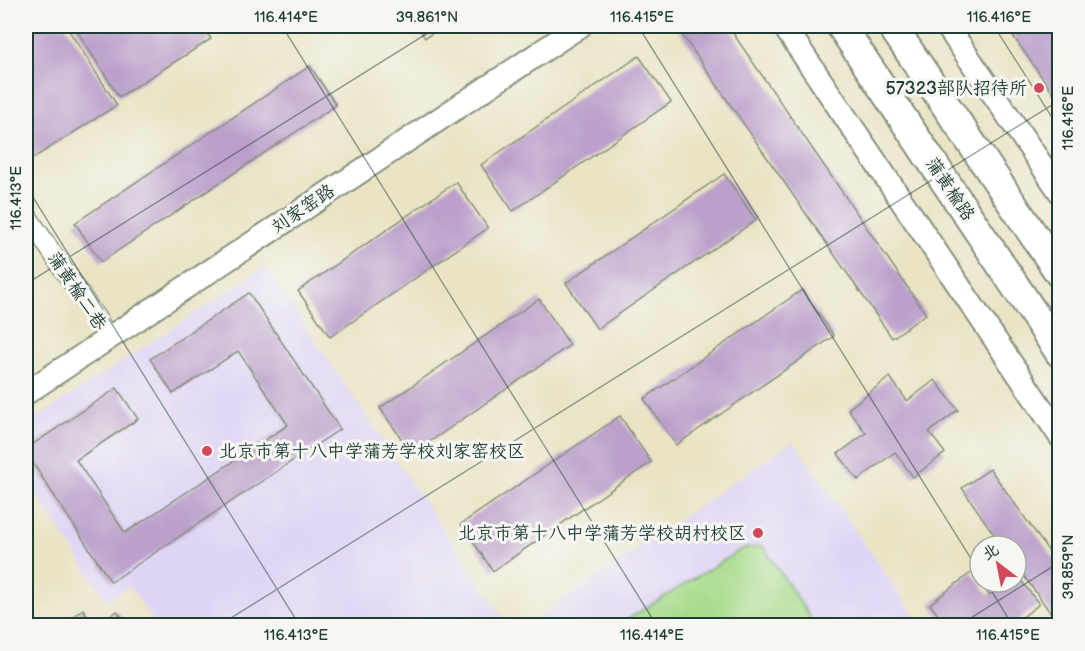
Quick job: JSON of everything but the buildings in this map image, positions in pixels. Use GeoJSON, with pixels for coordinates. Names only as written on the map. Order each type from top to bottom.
{"type":"FeatureCollection","features":[{"type":"Feature","properties":{"kind":"main road","name":"蒲黄榆路"},"geometry":{"type":"LineString","coordinates":[[841,26],[1059,353]]}},
{"type":"Feature","properties":{"kind":"main road"},"geometry":{"type":"LineString","coordinates":[[892,26],[1059,274]]}},
{"type":"Feature","properties":{"kind":"street","name":"刘家窑路"},"geometry":{"type":"LineString","coordinates":[[26,393],[580,26]]}},
{"type":"Feature","properties":{"kind":"street"},"geometry":{"type":"LineString","coordinates":[[784,26],[1059,436]]}},
{"type":"Feature","properties":{"kind":"street"},"geometry":{"type":"LineString","coordinates":[[947,26],[1059,192]]}},
{"type":"Feature","properties":{"kind":"street","name":"蒲黄榆二巷"},"geometry":{"type":"LineString","coordinates":[[26,214],[109,337]]}},
{"type":"Feature","properties":{"kind":"shaded area","name":"北京市第十八中学蒲芳学校刘家窑校区"},"geometry":{"type":"Polygon","coordinates":[[[265,267],[508,625],[155,625],[130,586],[107,601],[26,478],[26,425],[265,267]]]}},
{"type":"Feature","properties":{"kind":"shaded area","name":"北京市第十八中学蒲芳学校胡村校区"},"geometry":{"type":"Polygon","coordinates":[[[793,441],[921,625],[526,626],[793,441]]]}},
{"type":"Feature","properties":{"kind":"green space"},"geometry":{"type":"Polygon","coordinates":[[[763,546],[815,625],[618,625],[742,549],[763,546]]]}},
{"type":"Feature","properties":{"kind":"place","name":"57323部队招待所"},"geometry":{"type":"Point","coordinates":[1039,88]}},
{"type":"Feature","properties":{"kind":"place","name":"北京市第十八中学蒲芳学校刘家窑校区"},"geometry":{"type":"Point","coordinates":[207,451]}},
{"type":"Feature","properties":{"kind":"place","name":"北京市第十八中学蒲芳学校胡村校区"},"geometry":{"type":"Point","coordinates":[758,533]}}]}
